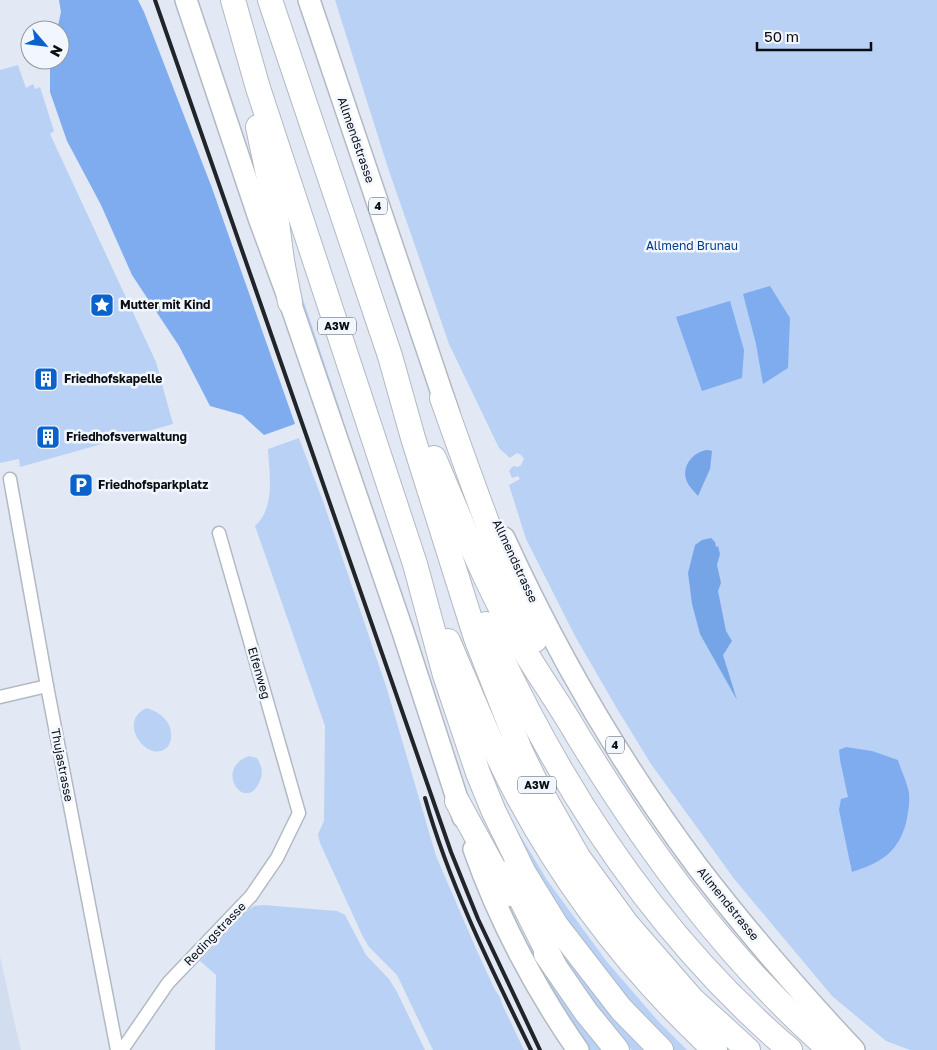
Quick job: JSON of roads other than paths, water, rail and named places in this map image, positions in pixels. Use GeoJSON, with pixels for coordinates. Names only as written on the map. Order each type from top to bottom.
{"type":"FeatureCollection","features":[{"type":"Feature","properties":{"kind":"highway","name":"A3W"},"geometry":{"type":"LineString","coordinates":[[221,0],[258,88]]}},
{"type":"Feature","properties":{"kind":"highway","name":"A3W"},"geometry":{"type":"LineString","coordinates":[[233,0],[258,88],[416,564],[484,726],[519,798],[579,897],[605,932],[657,993],[748,1050]]}},
{"type":"Feature","properties":{"kind":"highway","name":"A3W"},"geometry":{"type":"LineString","coordinates":[[270,0],[390,356],[413,438],[476,638],[504,712],[536,783],[578,857],[653,956],[697,1019],[714,1050]]}},
{"type":"Feature","properties":{"kind":"highway"},"geometry":{"type":"LineString","coordinates":[[241,49],[276,207],[282,261],[290,302]]}},
{"type":"Feature","properties":{"kind":"highway"},"geometry":{"type":"LineString","coordinates":[[390,356],[474,551],[513,632],[539,676],[657,858],[700,914],[747,969],[782,1006],[830,1050]]}},
{"type":"Feature","properties":{"kind":"highway"},"geometry":{"type":"LineString","coordinates":[[442,398],[516,597],[576,731]]}},
{"type":"Feature","properties":{"kind":"highway"},"geometry":{"type":"LineString","coordinates":[[378,450],[408,587],[440,699],[474,793],[500,857],[555,967]]}},
{"type":"Feature","properties":{"kind":"highway"},"geometry":{"type":"LineString","coordinates":[[440,520],[528,715],[592,822],[640,890],[691,953],[722,987],[790,1050]]}},
{"type":"Feature","properties":{"kind":"highway"},"geometry":{"type":"LineString","coordinates":[[416,564],[445,676],[468,747],[494,812],[524,873],[556,924],[587,967],[621,1009],[661,1050]]}},
{"type":"Feature","properties":{"kind":"highway"},"geometry":{"type":"LineString","coordinates":[[457,801],[520,916],[586,1012],[617,1050]]}},
{"type":"Feature","properties":{"kind":"main road"},"geometry":{"type":"LineString","coordinates":[[186,0],[259,218],[290,302],[403,632],[476,854],[511,936],[544,996],[578,1050]]}},
{"type":"Feature","properties":{"kind":"main road","name":"Allmendstrasse"},"geometry":{"type":"LineString","coordinates":[[309,0],[442,398],[465,454],[522,576],[581,690],[614,745],[670,828],[727,904],[764,949],[854,1050]]}},
{"type":"Feature","properties":{"kind":"street","name":"Thujastrasse"},"geometry":{"type":"LineString","coordinates":[[10,479],[47,686],[117,1050]]}},
{"type":"Feature","properties":{"kind":"street","name":"Elfenweg"},"geometry":{"type":"LineString","coordinates":[[219,533],[299,813]]}},
{"type":"Feature","properties":{"kind":"street"},"geometry":{"type":"LineString","coordinates":[[0,697],[47,686]]}},
{"type":"Feature","properties":{"kind":"street","name":"Redingstrasse"},"geometry":{"type":"LineString","coordinates":[[122,1050],[168,984],[251,896],[277,858],[299,813]]}},
{"type":"Feature","properties":{"kind":"railway"},"geometry":{"type":"LineString","coordinates":[[155,0],[451,852],[478,919],[540,1050]]}},
{"type":"Feature","properties":{"kind":"railway"},"geometry":{"type":"LineString","coordinates":[[425,798],[446,863],[472,926],[531,1050]]}},
{"type":"Feature","properties":{"kind":"place","name":"Mutter mit Kind"},"geometry":{"type":"Point","coordinates":[102,305]}},
{"type":"Feature","properties":{"kind":"place","name":"Friedhofskapelle"},"geometry":{"type":"Point","coordinates":[46,379]}},
{"type":"Feature","properties":{"kind":"place","name":"Friedhofsverwaltung"},"geometry":{"type":"Point","coordinates":[48,437]}},
{"type":"Feature","properties":{"kind":"place","name":"Friedhofsparkplatz"},"geometry":{"type":"Point","coordinates":[81,485]}},
{"type":"Feature","properties":{"kind":"park label","name":"Allmend Brunau"},"geometry":{"type":"Point","coordinates":[692,246]}}]}
